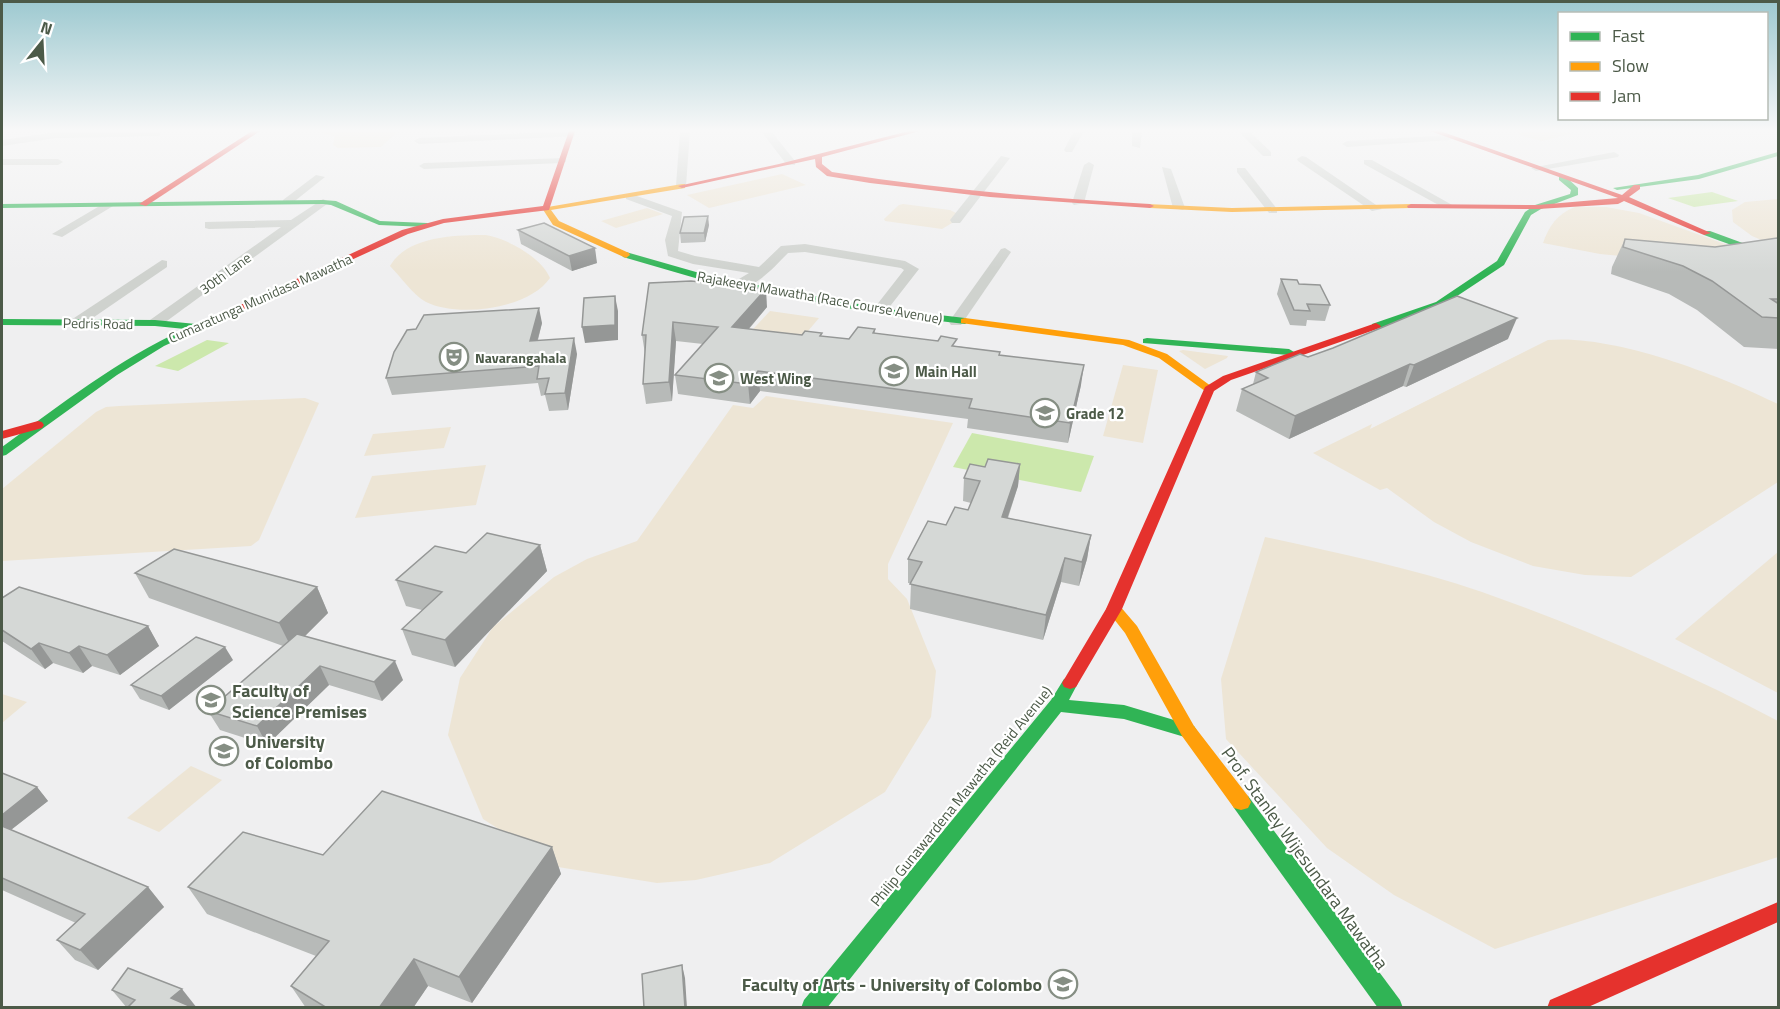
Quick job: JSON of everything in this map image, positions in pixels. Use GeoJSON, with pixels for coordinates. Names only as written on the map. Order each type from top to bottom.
{"type":"FeatureCollection","features":[{"type":"Feature","properties":{"kind":"main road"},"geometry":{"type":"LineString","coordinates":[[141,206],[184,178]]}},
{"type":"Feature","properties":{"kind":"main road"},"geometry":{"type":"LineString","coordinates":[[546,208],[556,178]]}},
{"type":"Feature","properties":{"kind":"main road","name":"Cumaratunga Munidasa Mawatha"},"geometry":{"type":"LineString","coordinates":[[2,452],[113,373],[195,327],[392,238],[427,225],[630,197],[719,178]]}},
{"type":"Feature","properties":{"kind":"main road"},"geometry":{"type":"LineString","coordinates":[[848,178],[866,182],[1078,203],[1274,211],[1449,206],[1538,207],[1618,202],[1636,187]]}},
{"type":"Feature","properties":{"kind":"main road"},"geometry":{"type":"LineString","coordinates":[[1562,178],[1624,198],[1665,217],[1779,259]]}},
{"type":"Feature","properties":{"kind":"main road"},"geometry":{"type":"LineString","coordinates":[[1209,389],[1227,378],[1439,304],[1501,263],[1528,214],[1538,207],[1574,195],[1575,190],[1562,178]]}},
{"type":"Feature","properties":{"kind":"main road"},"geometry":{"type":"LineString","coordinates":[[1597,189],[1636,187],[1679,178]]}},
{"type":"Feature","properties":{"kind":"main road"},"geometry":{"type":"LineString","coordinates":[[2,206],[324,202],[333,203],[379,223],[427,225]]}},
{"type":"Feature","properties":{"kind":"main road","name":"Rajakeeya Mawatha (Race Course Avenue)"},"geometry":{"type":"LineString","coordinates":[[546,208],[556,223],[633,258],[740,285],[879,311],[956,322],[1110,339],[1304,353]]}},
{"type":"Feature","properties":{"kind":"main road"},"geometry":{"type":"LineString","coordinates":[[379,223],[392,238]]}},
{"type":"Feature","properties":{"kind":"main road","name":"Pedris Road"},"geometry":{"type":"LineString","coordinates":[[2,322],[155,323],[195,327]]}},
{"type":"Feature","properties":{"kind":"main road","name":"Rajakeeya Mawatha (Race Course Avenue)"},"geometry":{"type":"LineString","coordinates":[[1110,339],[1157,351],[1177,362],[1209,389]]}},
{"type":"Feature","properties":{"kind":"main road","name":"Philip Gunawardena Mawatha (Reid Avenue)"},"geometry":{"type":"LineString","coordinates":[[812,1008],[1057,705],[1114,609],[1209,389]]}},
{"type":"Feature","properties":{"kind":"main road"},"geometry":{"type":"LineString","coordinates":[[2,435],[38,425]]}},
{"type":"Feature","properties":{"kind":"main road","name":"Prof. Stanley Wijesundara Mawatha"},"geometry":{"type":"LineString","coordinates":[[1114,609],[1131,630],[1188,731],[1392,1008]]}},
{"type":"Feature","properties":{"kind":"main road"},"geometry":{"type":"LineString","coordinates":[[1057,705],[1090,705],[1132,712],[1188,731]]}},
{"type":"Feature","properties":{"kind":"main road"},"geometry":{"type":"LineString","coordinates":[[1558,1008],[1779,912]]}},
{"type":"Feature","properties":{"kind":"street"},"geometry":{"type":"LineString","coordinates":[[287,202],[319,178]]}},
{"type":"Feature","properties":{"kind":"street"},"geometry":{"type":"LineString","coordinates":[[681,186],[682,178]]}},
{"type":"Feature","properties":{"kind":"street"},"geometry":{"type":"LineString","coordinates":[[956,220],[974,193],[992,178]]}},
{"type":"Feature","properties":{"kind":"street"},"geometry":{"type":"LineString","coordinates":[[1078,203],[1085,178]]}},
{"type":"Feature","properties":{"kind":"street"},"geometry":{"type":"LineString","coordinates":[[1169,178],[1179,208]]}},
{"type":"Feature","properties":{"kind":"street"},"geometry":{"type":"LineString","coordinates":[[1248,178],[1274,211]]}},
{"type":"Feature","properties":{"kind":"street"},"geometry":{"type":"LineString","coordinates":[[1330,178],[1376,209]]}},
{"type":"Feature","properties":{"kind":"street"},"geometry":{"type":"LineString","coordinates":[[1398,178],[1449,206]]}},
{"type":"Feature","properties":{"kind":"street"},"geometry":{"type":"LineString","coordinates":[[630,197],[678,214],[671,240],[672,253],[693,260],[762,271]]}},
{"type":"Feature","properties":{"kind":"street","name":"30th Lane"},"geometry":{"type":"LineString","coordinates":[[155,323],[324,202]]}},
{"type":"Feature","properties":{"kind":"street"},"geometry":{"type":"LineString","coordinates":[[58,234],[107,206]]}},
{"type":"Feature","properties":{"kind":"street"},"geometry":{"type":"LineString","coordinates":[[209,225],[295,222]]}},
{"type":"Feature","properties":{"kind":"street"},"geometry":{"type":"LineString","coordinates":[[740,285],[762,271],[785,249],[805,248],[905,265],[912,269],[879,311]]}},
{"type":"Feature","properties":{"kind":"street"},"geometry":{"type":"LineString","coordinates":[[956,322],[1005,252]]}},
{"type":"Feature","properties":{"kind":"street"},"geometry":{"type":"LineString","coordinates":[[76,323],[162,264]]}},
{"type":"Feature","properties":{"kind":"shaded area"},"geometry":{"type":"Polygon","coordinates":[[[764,178],[791,178],[806,185],[709,208],[687,195],[764,178]]]}},
{"type":"Feature","properties":{"kind":"shaded area"},"geometry":{"type":"Polygon","coordinates":[[[1712,192],[1738,201],[1694,207],[1668,198],[1712,192]]]}},
{"type":"Feature","properties":{"kind":"shaded area"},"geometry":{"type":"Polygon","coordinates":[[[1778,199],[1778,247],[1752,236],[1733,222],[1732,210],[1745,202],[1778,199]]]}},
{"type":"Feature","properties":{"kind":"shaded area"},"geometry":{"type":"Polygon","coordinates":[[[903,204],[950,210],[958,214],[952,223],[942,229],[885,221],[884,219],[903,204]]]}},
{"type":"Feature","properties":{"kind":"shaded area"},"geometry":{"type":"Polygon","coordinates":[[[1575,207],[1606,207],[1639,213],[1758,256],[1652,259],[1600,254],[1543,243],[1555,221],[1563,213],[1575,207]]]}},
{"type":"Feature","properties":{"kind":"shaded area"},"geometry":{"type":"Polygon","coordinates":[[[647,208],[663,214],[616,228],[601,221],[647,208]]]}},
{"type":"Feature","properties":{"kind":"shaded area"},"geometry":{"type":"Polygon","coordinates":[[[486,235],[504,240],[532,256],[546,270],[550,278],[540,289],[510,303],[474,310],[456,309],[440,307],[421,299],[390,266],[408,248],[420,243],[446,237],[486,235]]]}},
{"type":"Feature","properties":{"kind":"shaded area"},"geometry":{"type":"Polygon","coordinates":[[[770,311],[819,318],[792,350],[741,342],[770,311]]]}},
{"type":"Feature","properties":{"kind":"shaded area"},"geometry":{"type":"Polygon","coordinates":[[[207,340],[229,343],[178,371],[155,366],[207,340]]]}},
{"type":"Feature","properties":{"kind":"shaded area"},"geometry":{"type":"Polygon","coordinates":[[[1548,340],[1603,343],[1634,350],[1697,369],[1778,404],[1778,482],[1631,577],[1585,575],[1533,566],[1471,542],[1434,522],[1387,488],[1380,490],[1313,453],[1372,424],[1370,429],[1548,340]]]}},
{"type":"Feature","properties":{"kind":"shaded area"},"geometry":{"type":"Polygon","coordinates":[[[1179,351],[1228,356],[1205,369],[1179,351]]]}},
{"type":"Feature","properties":{"kind":"shaded area"},"geometry":{"type":"Polygon","coordinates":[[[1123,365],[1158,370],[1143,443],[1103,436],[1123,365]]]}},
{"type":"Feature","properties":{"kind":"shaded area"},"geometry":{"type":"Polygon","coordinates":[[[766,396],[953,423],[888,564],[888,579],[907,599],[936,671],[931,717],[885,792],[770,863],[696,880],[657,883],[558,867],[483,819],[448,735],[460,678],[493,627],[554,577],[587,559],[637,541],[733,405],[753,408],[766,396]]]}},
{"type":"Feature","properties":{"kind":"shaded area"},"geometry":{"type":"Polygon","coordinates":[[[305,398],[319,403],[259,540],[251,546],[2,561],[2,489],[96,412],[106,407],[119,406],[305,398]]]}},
{"type":"Feature","properties":{"kind":"shaded area"},"geometry":{"type":"Polygon","coordinates":[[[451,427],[444,448],[364,456],[373,434],[451,427]]]}},
{"type":"Feature","properties":{"kind":"shaded area"},"geometry":{"type":"Polygon","coordinates":[[[972,433],[1094,456],[1081,492],[953,467],[972,433]]]}},
{"type":"Feature","properties":{"kind":"shaded area"},"geometry":{"type":"Polygon","coordinates":[[[486,465],[476,505],[355,518],[372,476],[486,465]]]}},
{"type":"Feature","properties":{"kind":"shaded area"},"geometry":{"type":"Polygon","coordinates":[[[1265,537],[1402,568],[1482,592],[1633,651],[1778,721],[1778,857],[1495,949],[1394,895],[1327,848],[1226,739],[1221,679],[1265,537]]]}},
{"type":"Feature","properties":{"kind":"shaded area"},"geometry":{"type":"Polygon","coordinates":[[[1778,552],[1778,693],[1675,639],[1778,552]]]}},
{"type":"Feature","properties":{"kind":"shaded area"},"geometry":{"type":"Polygon","coordinates":[[[2,694],[27,702],[2,723],[2,694]]]}},
{"type":"Feature","properties":{"kind":"shaded area"},"geometry":{"type":"Polygon","coordinates":[[[191,766],[222,780],[159,832],[127,818],[191,766]]]}},
{"type":"Feature","properties":{"kind":"building"},"geometry":{"type":"Polygon","coordinates":[[[708,216],[704,233],[680,233],[684,217],[708,216]]]}},
{"type":"Feature","properties":{"kind":"building"},"geometry":{"type":"Polygon","coordinates":[[[544,223],[595,248],[569,256],[518,230],[544,223]]]}},
{"type":"Feature","properties":{"kind":"building"},"geometry":{"type":"Polygon","coordinates":[[[1625,239],[1715,247],[1779,239],[1779,299],[1771,299],[1779,304],[1779,318],[1762,317],[1712,281],[1683,266],[1623,247],[1625,239]]]}},
{"type":"Feature","properties":{"kind":"building"},"geometry":{"type":"Polygon","coordinates":[[[1281,279],[1297,280],[1299,284],[1320,285],[1330,305],[1307,304],[1310,311],[1294,310],[1281,279]]]}},
{"type":"Feature","properties":{"kind":"building"},"geometry":{"type":"Polygon","coordinates":[[[691,281],[766,289],[732,327],[802,335],[805,331],[822,333],[820,336],[849,339],[858,327],[875,329],[873,333],[938,341],[941,336],[957,339],[952,346],[1000,352],[999,355],[1084,365],[1070,423],[969,408],[972,399],[758,371],[748,384],[675,375],[718,327],[673,322],[669,382],[643,384],[646,335],[642,335],[649,283],[691,281]]]}},
{"type":"Feature","properties":{"kind":"building"},"geometry":{"type":"Polygon","coordinates":[[[615,296],[615,325],[582,327],[584,298],[615,296]]]}},
{"type":"Feature","properties":{"kind":"building"},"geometry":{"type":"Polygon","coordinates":[[[1457,296],[1517,318],[1295,416],[1242,389],[1268,378],[1256,372],[1300,354],[1308,357],[1333,348],[1457,296]]]}},
{"type":"Feature","properties":{"kind":"building"},"geometry":{"type":"Polygon","coordinates":[[[539,308],[530,341],[574,338],[565,393],[545,394],[549,378],[537,379],[539,366],[386,378],[394,352],[407,330],[416,329],[424,315],[539,308]]]}},
{"type":"Feature","properties":{"kind":"building"},"geometry":{"type":"Polygon","coordinates":[[[988,459],[1020,464],[1002,517],[1091,535],[1082,562],[1065,558],[1046,615],[910,584],[922,562],[908,559],[928,521],[946,525],[955,507],[968,510],[980,481],[964,478],[970,464],[985,467],[988,459]]]}},
{"type":"Feature","properties":{"kind":"building"},"geometry":{"type":"Polygon","coordinates":[[[487,533],[540,545],[445,640],[402,629],[442,592],[396,580],[435,546],[466,553],[487,533]]]}},
{"type":"Feature","properties":{"kind":"building"},"geometry":{"type":"Polygon","coordinates":[[[174,549],[317,587],[279,623],[135,573],[174,549]]]}},
{"type":"Feature","properties":{"kind":"building"},"geometry":{"type":"Polygon","coordinates":[[[19,587],[148,626],[107,655],[79,646],[69,653],[39,643],[31,649],[2,630],[2,598],[19,587]]]}},
{"type":"Feature","properties":{"kind":"building"},"geometry":{"type":"Polygon","coordinates":[[[297,634],[395,661],[374,682],[320,666],[257,726],[208,711],[297,634]]]}},
{"type":"Feature","properties":{"kind":"building"},"geometry":{"type":"Polygon","coordinates":[[[196,637],[225,647],[161,696],[131,685],[196,637]]]}},
{"type":"Feature","properties":{"kind":"building"},"geometry":{"type":"Polygon","coordinates":[[[2,773],[37,787],[2,815],[2,773]]]}},
{"type":"Feature","properties":{"kind":"building"},"geometry":{"type":"Polygon","coordinates":[[[382,791],[552,847],[459,977],[414,959],[379,1008],[327,1008],[291,986],[329,941],[188,887],[243,832],[323,855],[382,791]]]}},
{"type":"Feature","properties":{"kind":"building"},"geometry":{"type":"Polygon","coordinates":[[[2,826],[148,887],[80,950],[57,940],[85,914],[2,878],[2,826]]]}},
{"type":"Feature","properties":{"kind":"building"},"geometry":{"type":"Polygon","coordinates":[[[682,965],[685,1008],[644,1008],[642,974],[682,965]]]}},
{"type":"Feature","properties":{"kind":"building"},"geometry":{"type":"Polygon","coordinates":[[[128,968],[182,989],[171,998],[194,1008],[127,1008],[135,1000],[112,990],[128,968]]]}},
{"type":"Feature","properties":{"kind":"traffic: fast"},"geometry":{"type":"LineString","coordinates":[[1376,326],[1439,304],[1501,263],[1528,214],[1538,207],[1574,195],[1575,190],[1562,178]]}},
{"type":"Feature","properties":{"kind":"traffic: fast"},"geometry":{"type":"LineString","coordinates":[[1617,188],[1691,178]]}},
{"type":"Feature","properties":{"kind":"traffic: fast"},"geometry":{"type":"LineString","coordinates":[[2,206],[323,202],[333,203],[379,223],[427,225]]}},
{"type":"Feature","properties":{"kind":"traffic: fast"},"geometry":{"type":"LineString","coordinates":[[1707,233],[1778,259]]}},
{"type":"Feature","properties":{"kind":"traffic: fast"},"geometry":{"type":"LineString","coordinates":[[626,255],[709,279],[879,311],[965,321]]}},
{"type":"Feature","properties":{"kind":"traffic: fast"},"geometry":{"type":"LineString","coordinates":[[2,452],[113,373],[160,344],[237,309]]}},
{"type":"Feature","properties":{"kind":"traffic: fast"},"geometry":{"type":"LineString","coordinates":[[2,322],[155,323],[195,327]]}},
{"type":"Feature","properties":{"kind":"traffic: fast"},"geometry":{"type":"LineString","coordinates":[[1147,341],[1289,352]]}},
{"type":"Feature","properties":{"kind":"traffic: fast"},"geometry":{"type":"LineString","coordinates":[[812,1008],[1057,705],[1070,683]]}},
{"type":"Feature","properties":{"kind":"traffic: fast"},"geometry":{"type":"LineString","coordinates":[[1057,705],[1124,712],[1188,731]]}},
{"type":"Feature","properties":{"kind":"traffic: fast"},"geometry":{"type":"LineString","coordinates":[[1241,802],[1392,1008]]}},
{"type":"Feature","properties":{"kind":"traffic: slow"},"geometry":{"type":"LineString","coordinates":[[626,255],[556,223],[546,208],[682,186]]}},
{"type":"Feature","properties":{"kind":"traffic: slow"},"geometry":{"type":"LineString","coordinates":[[1150,206],[1232,210],[1411,206]]}},
{"type":"Feature","properties":{"kind":"traffic: slow"},"geometry":{"type":"LineString","coordinates":[[965,321],[1125,342],[1163,356],[1209,389]]}},
{"type":"Feature","properties":{"kind":"traffic: slow"},"geometry":{"type":"LineString","coordinates":[[1114,609],[1131,630],[1188,731],[1241,802]]}},
{"type":"Feature","properties":{"kind":"traffic: jam"},"geometry":{"type":"LineString","coordinates":[[143,204],[183,178]]}},
{"type":"Feature","properties":{"kind":"traffic: jam"},"geometry":{"type":"LineString","coordinates":[[237,309],[405,232],[443,221],[546,208],[556,178]]}},
{"type":"Feature","properties":{"kind":"traffic: jam"},"geometry":{"type":"LineString","coordinates":[[682,186],[720,178]]}},
{"type":"Feature","properties":{"kind":"traffic: jam"},"geometry":{"type":"LineString","coordinates":[[857,178],[990,195],[1150,206]]}},
{"type":"Feature","properties":{"kind":"traffic: jam"},"geometry":{"type":"LineString","coordinates":[[1567,178],[1624,198],[1707,233]]}},
{"type":"Feature","properties":{"kind":"traffic: jam"},"geometry":{"type":"LineString","coordinates":[[1411,206],[1538,207],[1618,202],[1637,187]]}},
{"type":"Feature","properties":{"kind":"traffic: jam"},"geometry":{"type":"LineString","coordinates":[[1070,683],[1114,609],[1209,389],[1227,378],[1376,326]]}},
{"type":"Feature","properties":{"kind":"traffic: jam"},"geometry":{"type":"LineString","coordinates":[[2,435],[38,425]]}},
{"type":"Feature","properties":{"kind":"traffic: jam"},"geometry":{"type":"LineString","coordinates":[[1558,1008],[1778,912]]}},
{"type":"Feature","properties":{"kind":"place","name":"Navarangahala"},"geometry":{"type":"Point","coordinates":[454,357]}},
{"type":"Feature","properties":{"kind":"place","name":"Main Hall"},"geometry":{"type":"Point","coordinates":[894,371]}},
{"type":"Feature","properties":{"kind":"place","name":"West Wing"},"geometry":{"type":"Point","coordinates":[719,378]}},
{"type":"Feature","properties":{"kind":"place","name":"Grade 12"},"geometry":{"type":"Point","coordinates":[1045,413]}},
{"type":"Feature","properties":{"kind":"place","name":"Faculty of Science Premises"},"geometry":{"type":"Point","coordinates":[211,700]}},
{"type":"Feature","properties":{"kind":"place","name":"University of Colombo"},"geometry":{"type":"Point","coordinates":[224,751]}},
{"type":"Feature","properties":{"kind":"place","name":"Faculty of Arts - University of Colombo"},"geometry":{"type":"Point","coordinates":[1063,984]}}]}
